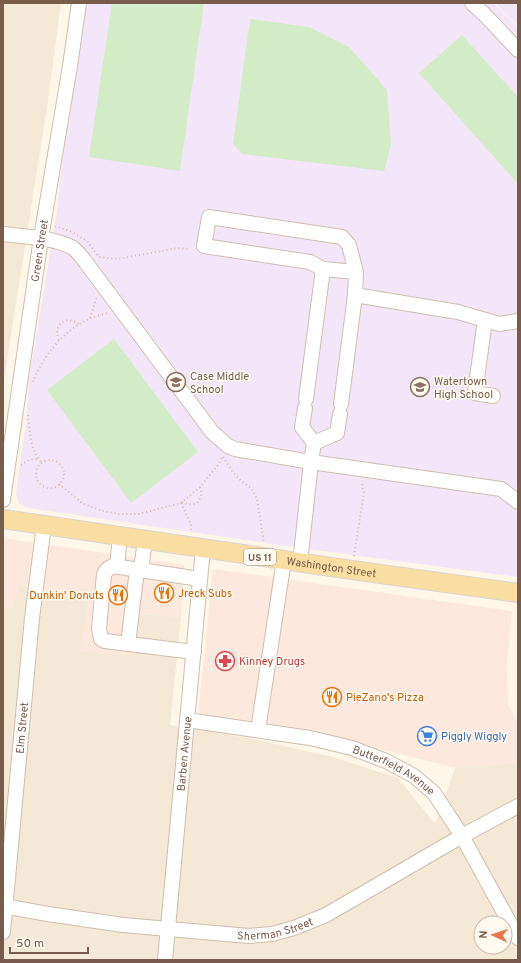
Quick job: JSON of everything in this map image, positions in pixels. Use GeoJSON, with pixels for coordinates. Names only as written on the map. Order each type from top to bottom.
{"type":"FeatureCollection","features":[{"type":"Feature","properties":{"kind":"main road","name":"Washington Street"},"geometry":{"type":"LineString","coordinates":[[3,519],[518,593]]}},
{"type":"Feature","properties":{"kind":"street","name":"Green Street"},"geometry":{"type":"LineString","coordinates":[[3,500],[41,238],[79,3]]}},
{"type":"Feature","properties":{"kind":"street"},"geometry":{"type":"LineString","coordinates":[[472,3],[518,50]]}},
{"type":"Feature","properties":{"kind":"street"},"geometry":{"type":"LineString","coordinates":[[314,444],[337,433],[355,295],[356,272],[349,245],[342,237],[209,217],[204,246],[310,262],[323,269],[356,272]]}},
{"type":"Feature","properties":{"kind":"street"},"geometry":{"type":"LineString","coordinates":[[3,234],[41,238],[54,241],[74,249],[100,281],[212,432],[228,446],[235,449],[311,462],[501,489],[518,502]]}},
{"type":"Feature","properties":{"kind":"street"},"geometry":{"type":"LineString","coordinates":[[258,730],[314,444],[302,427],[323,269]]}},
{"type":"Feature","properties":{"kind":"street"},"geometry":{"type":"LineString","coordinates":[[355,295],[458,312],[499,324],[518,321]]}},
{"type":"Feature","properties":{"kind":"street"},"geometry":{"type":"LineString","coordinates":[[485,320],[475,393],[493,396]]}},
{"type":"Feature","properties":{"kind":"street","name":"Elm Street"},"geometry":{"type":"LineString","coordinates":[[3,932],[4,906],[32,618],[44,525]]}},
{"type":"Feature","properties":{"kind":"street"},"geometry":{"type":"LineString","coordinates":[[117,567],[120,536]]}},
{"type":"Feature","properties":{"kind":"street"},"geometry":{"type":"LineString","coordinates":[[128,644],[145,540]]}},
{"type":"Feature","properties":{"kind":"street","name":"Barben Avenue"},"geometry":{"type":"LineString","coordinates":[[166,960],[203,548]]}},
{"type":"Feature","properties":{"kind":"street"},"geometry":{"type":"LineString","coordinates":[[194,652],[105,641],[100,639],[99,635],[104,574],[105,570],[113,566],[200,579]]}},
{"type":"Feature","properties":{"kind":"street","name":"Butterfield Avenue"},"geometry":{"type":"LineString","coordinates":[[187,720],[310,738],[352,748],[386,761],[414,776],[434,793],[462,836],[518,938]]}},
{"type":"Feature","properties":{"kind":"street","name":"Sherman Street"},"geometry":{"type":"LineString","coordinates":[[4,906],[122,925],[249,936],[272,934],[294,928],[326,915],[462,836],[518,806]]}},
{"type":"Feature","properties":{"kind":"path"},"geometry":{"type":"LineString","coordinates":[[53,226],[60,227],[87,240],[99,257],[118,259],[177,248],[190,249]]}},
{"type":"Feature","properties":{"kind":"path"},"geometry":{"type":"LineString","coordinates":[[90,318],[96,303],[100,281]]}},
{"type":"Feature","properties":{"kind":"path"},"geometry":{"type":"LineString","coordinates":[[32,385],[47,354],[59,340],[90,318],[122,311]]}},
{"type":"Feature","properties":{"kind":"path"},"geometry":{"type":"LineString","coordinates":[[59,340],[57,336],[57,329],[60,324],[66,320],[72,320],[80,324]]}},
{"type":"Feature","properties":{"kind":"path"},"geometry":{"type":"LineString","coordinates":[[28,415],[32,443],[38,459],[42,462]]}},
{"type":"Feature","properties":{"kind":"path"},"geometry":{"type":"LineString","coordinates":[[182,503],[200,487],[218,466],[223,456],[232,471],[251,488],[257,498],[264,544]]}},
{"type":"Feature","properties":{"kind":"path"},"geometry":{"type":"LineString","coordinates":[[18,469],[22,463],[29,460],[38,459]]}},
{"type":"Feature","properties":{"kind":"path"},"geometry":{"type":"LineString","coordinates":[[53,460],[59,463],[64,474],[63,480],[59,484],[53,487],[41,485],[37,479],[36,473],[42,462],[53,460]]}},
{"type":"Feature","properties":{"kind":"path"},"geometry":{"type":"LineString","coordinates":[[354,556],[364,492],[362,486],[364,470]]}},
{"type":"Feature","properties":{"kind":"path"},"geometry":{"type":"LineString","coordinates":[[59,484],[82,503],[102,511],[120,514],[139,514],[182,503],[196,504],[202,493],[200,487]]}},
{"type":"Feature","properties":{"kind":"path"},"geometry":{"type":"LineString","coordinates":[[182,503],[191,524],[191,532]]}},
{"type":"Feature","properties":{"kind":"shaded area"},"geometry":{"type":"Polygon","coordinates":[[[3,3],[61,3],[48,101],[3,386],[3,3]]]}},
{"type":"Feature","properties":{"kind":"shaded area","name":"Watertown High School"},"geometry":{"type":"Polygon","coordinates":[[[86,3],[493,3],[518,27],[518,577],[293,547],[28,508],[19,504],[16,494],[26,422],[29,379],[57,211],[64,144],[86,3]]]}},
{"type":"Feature","properties":{"kind":"shaded area"},"geometry":{"type":"Polygon","coordinates":[[[495,3],[518,3],[518,26],[495,3]]]}},
{"type":"Feature","properties":{"kind":"shaded area"},"geometry":{"type":"Polygon","coordinates":[[[3,538],[184,565],[181,617],[139,614],[133,655],[80,652],[88,598],[18,586],[13,608],[3,608],[3,538]]]}},
{"type":"Feature","properties":{"kind":"shaded area"},"geometry":{"type":"Polygon","coordinates":[[[213,569],[512,611],[507,664],[508,704],[518,724],[518,763],[455,768],[393,752],[198,714],[213,569]]]}},
{"type":"Feature","properties":{"kind":"shaded area"},"geometry":{"type":"Polygon","coordinates":[[[18,586],[88,598],[133,655],[138,614],[181,617],[170,725],[253,739],[333,757],[398,778],[435,824],[455,768],[518,763],[518,960],[3,960],[3,608],[13,608],[18,586]]]}},
{"type":"Feature","properties":{"kind":"green space"},"geometry":{"type":"Polygon","coordinates":[[[112,3],[204,3],[180,171],[89,157],[112,3]]]}},
{"type":"Feature","properties":{"kind":"green space"},"geometry":{"type":"Polygon","coordinates":[[[250,19],[309,27],[349,47],[387,90],[391,145],[384,171],[242,154],[233,144],[250,19]]]}},
{"type":"Feature","properties":{"kind":"green space"},"geometry":{"type":"Polygon","coordinates":[[[462,35],[518,97],[518,184],[419,73],[462,35]]]}},
{"type":"Feature","properties":{"kind":"green space"},"geometry":{"type":"Polygon","coordinates":[[[114,339],[198,452],[131,503],[47,390],[114,339]]]}},
{"type":"Feature","properties":{"kind":"place","name":"Case Middle School"},"geometry":{"type":"Point","coordinates":[176,382]}},
{"type":"Feature","properties":{"kind":"place","name":"Watertown High School"},"geometry":{"type":"Point","coordinates":[420,387]}},
{"type":"Feature","properties":{"kind":"place","name":"Jreck Subs"},"geometry":{"type":"Point","coordinates":[164,593]}},
{"type":"Feature","properties":{"kind":"place","name":"Dunkin' Donuts"},"geometry":{"type":"Point","coordinates":[118,595]}},
{"type":"Feature","properties":{"kind":"place","name":"Kinney Drugs"},"geometry":{"type":"Point","coordinates":[225,661]}},
{"type":"Feature","properties":{"kind":"place","name":"PieZano's Pizza"},"geometry":{"type":"Point","coordinates":[332,697]}},
{"type":"Feature","properties":{"kind":"place","name":"Piggly Wiggly"},"geometry":{"type":"Point","coordinates":[427,736]}}]}
